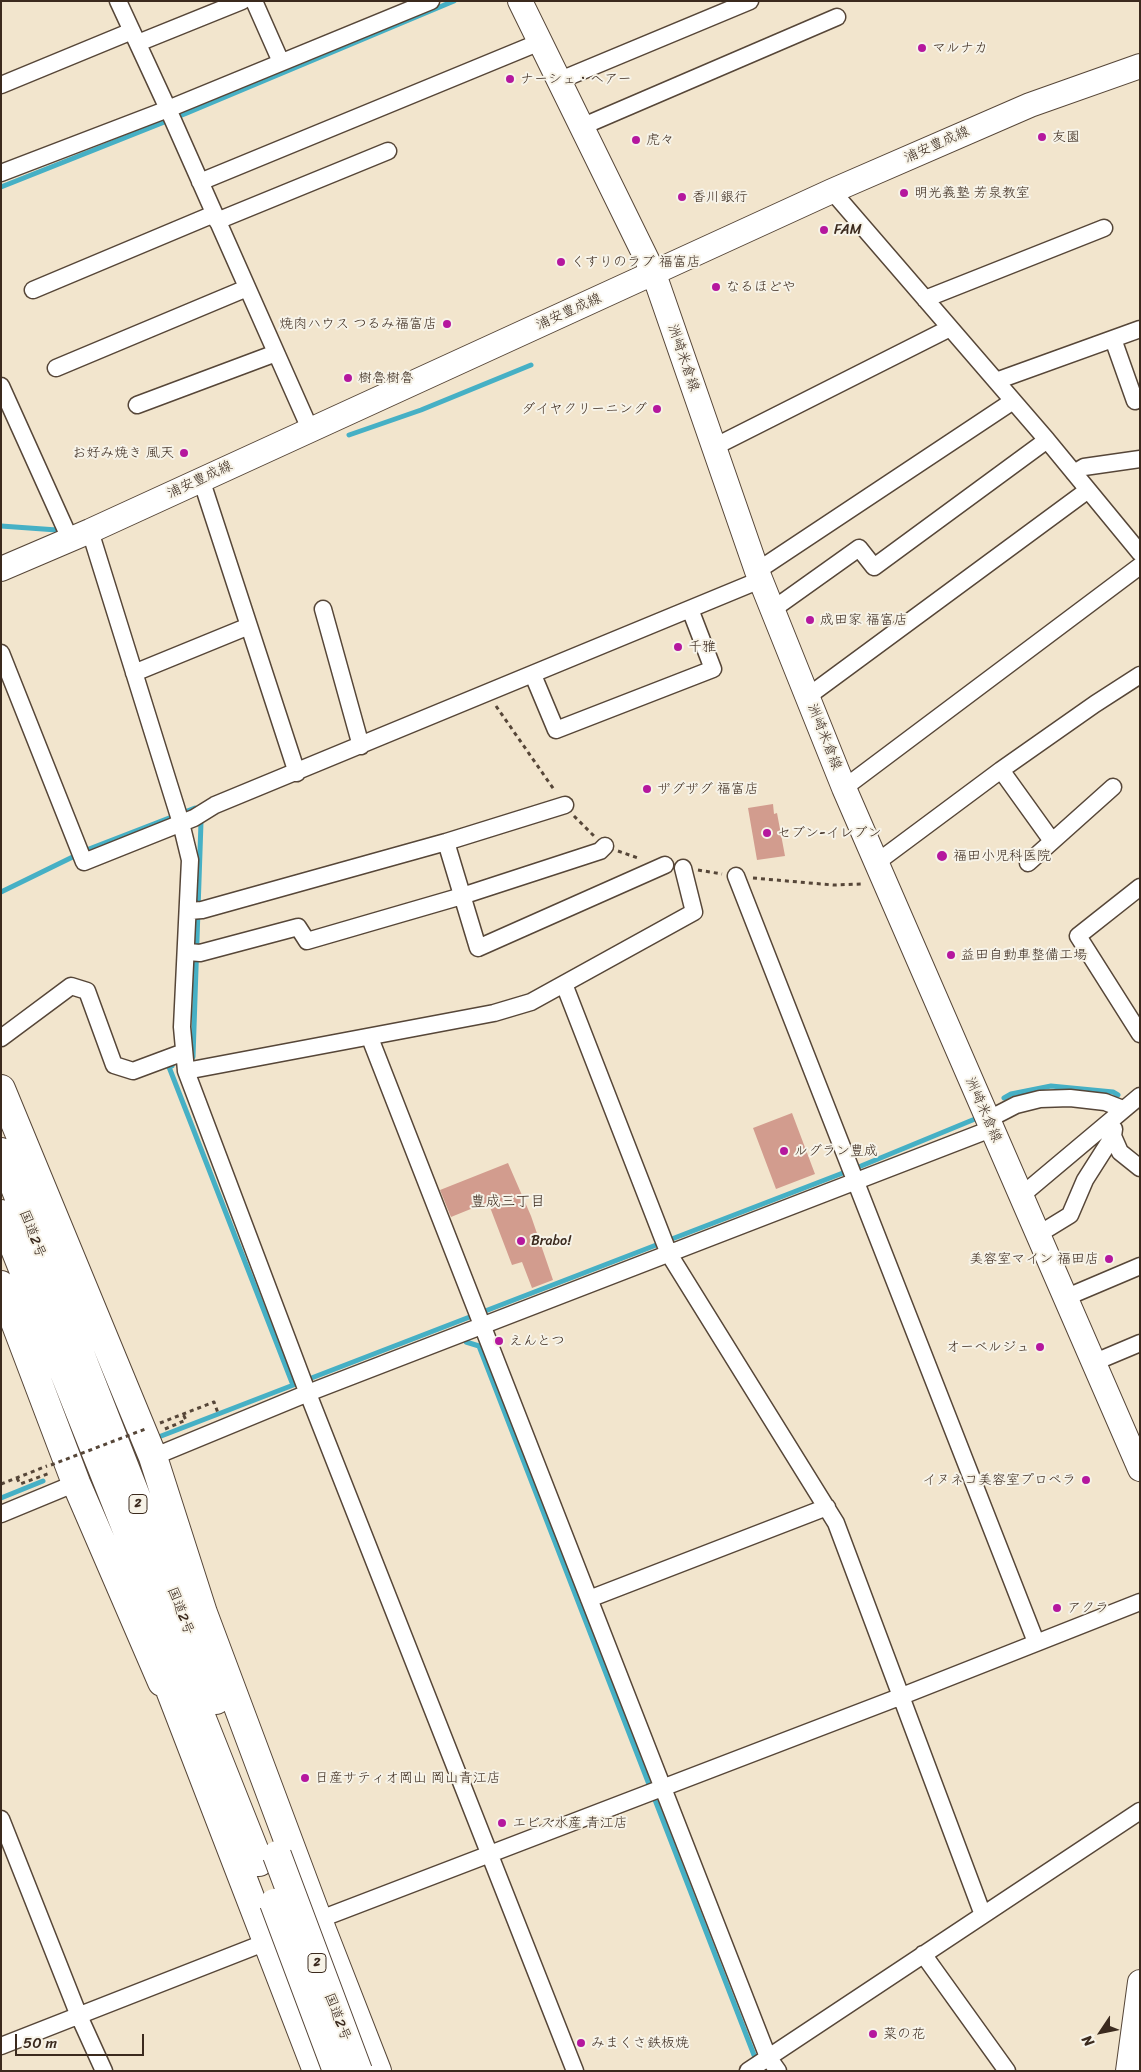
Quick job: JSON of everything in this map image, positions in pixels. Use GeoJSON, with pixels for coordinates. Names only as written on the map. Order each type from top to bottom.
{"type":"FeatureCollection","features":[{"type":"Feature","properties":{"kind":"highway","name":"2"},"geometry":{"type":"LineString","coordinates":[[1,1088],[153,1457],[203,1613]]}},
{"type":"Feature","properties":{"kind":"highway","name":"国道2号"},"geometry":{"type":"LineString","coordinates":[[1,1152],[12,1211],[116,1506],[358,2071]]}},
{"type":"Feature","properties":{"kind":"highway","name":"国道2号"},"geometry":{"type":"LineString","coordinates":[[12,1211],[268,1859],[336,2071]]}},
{"type":"Feature","properties":{"kind":"highway"},"geometry":{"type":"LineString","coordinates":[[12,1211],[81,1316],[168,1537],[203,1613],[318,1920],[377,2071]]}},
{"type":"Feature","properties":{"kind":"highway"},"geometry":{"type":"LineString","coordinates":[[1,1285],[76,1483],[192,1753],[317,2071]]}},
{"type":"Feature","properties":{"kind":"highway"},"geometry":{"type":"LineString","coordinates":[[116,1506],[114,1539],[192,1753]]}},
{"type":"Feature","properties":{"kind":"main road","name":"洲崎米倉線"},"geometry":{"type":"LineString","coordinates":[[520,1],[654,274],[758,576],[844,788],[989,1124],[1067,1297],[1140,1469]]}},
{"type":"Feature","properties":{"kind":"main road","name":"浦安豊成線"},"geometry":{"type":"LineString","coordinates":[[1,568],[80,535],[832,191],[1030,105],[1140,66]]}},
{"type":"Feature","properties":{"kind":"main road"},"geometry":{"type":"LineString","coordinates":[[1128,2071],[1140,1982]]}},
{"type":"Feature","properties":{"kind":"street"},"geometry":{"type":"LineString","coordinates":[[118,1],[130,35],[171,115],[310,429]]}},
{"type":"Feature","properties":{"kind":"street"},"geometry":{"type":"LineString","coordinates":[[1,84],[130,35],[242,1]]}},
{"type":"Feature","properties":{"kind":"street"},"geometry":{"type":"LineString","coordinates":[[254,1],[281,62]]}},
{"type":"Feature","properties":{"kind":"street"},"geometry":{"type":"LineString","coordinates":[[1,173],[171,115],[281,62],[430,1]]}},
{"type":"Feature","properties":{"kind":"street"},"geometry":{"type":"LineString","coordinates":[[558,81],[750,1]]}},
{"type":"Feature","properties":{"kind":"street"},"geometry":{"type":"LineString","coordinates":[[581,127],[837,17]]}},
{"type":"Feature","properties":{"kind":"street"},"geometry":{"type":"LineString","coordinates":[[200,182],[540,42]]}},
{"type":"Feature","properties":{"kind":"street"},"geometry":{"type":"LineString","coordinates":[[33,290],[215,217],[388,151]]}},
{"type":"Feature","properties":{"kind":"street"},"geometry":{"type":"LineString","coordinates":[[832,191],[1047,440],[1140,553]]}},
{"type":"Feature","properties":{"kind":"street"},"geometry":{"type":"LineString","coordinates":[[925,299],[1104,228]]}},
{"type":"Feature","properties":{"kind":"street"},"geometry":{"type":"LineString","coordinates":[[56,368],[247,288]]}},
{"type":"Feature","properties":{"kind":"street"},"geometry":{"type":"LineString","coordinates":[[714,447],[950,328]]}},
{"type":"Feature","properties":{"kind":"street"},"geometry":{"type":"LineString","coordinates":[[996,381],[1140,329]]}},
{"type":"Feature","properties":{"kind":"street"},"geometry":{"type":"LineString","coordinates":[[1113,339],[1135,401]]}},
{"type":"Feature","properties":{"kind":"street"},"geometry":{"type":"LineString","coordinates":[[138,405],[276,353]]}},
{"type":"Feature","properties":{"kind":"street"},"geometry":{"type":"LineString","coordinates":[[1,386],[80,535],[134,673],[187,817],[195,910],[194,953],[182,1027],[186,1071],[305,1385],[575,2071]]}},
{"type":"Feature","properties":{"kind":"street"},"geometry":{"type":"LineString","coordinates":[[1,654],[84,862],[215,805],[297,773],[690,609],[758,576],[1014,402]]}},
{"type":"Feature","properties":{"kind":"street"},"geometry":{"type":"LineString","coordinates":[[772,610],[859,548],[874,567],[1047,440]]}},
{"type":"Feature","properties":{"kind":"street"},"geometry":{"type":"LineString","coordinates":[[1074,473],[1084,467],[1140,459]]}},
{"type":"Feature","properties":{"kind":"street"},"geometry":{"type":"LineString","coordinates":[[201,479],[297,773]]}},
{"type":"Feature","properties":{"kind":"street"},"geometry":{"type":"LineString","coordinates":[[807,696],[1088,490]]}},
{"type":"Feature","properties":{"kind":"street"},"geometry":{"type":"LineString","coordinates":[[844,788],[1140,566]]}},
{"type":"Feature","properties":{"kind":"street"},"geometry":{"type":"LineString","coordinates":[[323,609],[361,746]]}},
{"type":"Feature","properties":{"kind":"street"},"geometry":{"type":"LineString","coordinates":[[533,674],[556,730],[713,668],[690,609]]}},
{"type":"Feature","properties":{"kind":"street"},"geometry":{"type":"LineString","coordinates":[[134,673],[249,626]]}},
{"type":"Feature","properties":{"kind":"street"},"geometry":{"type":"LineString","coordinates":[[881,873],[1002,770],[1095,704],[1140,676]]}},
{"type":"Feature","properties":{"kind":"street"},"geometry":{"type":"LineString","coordinates":[[1002,770],[1052,841]]}},
{"type":"Feature","properties":{"kind":"street"},"geometry":{"type":"LineString","coordinates":[[1028,863],[1113,787]]}},
{"type":"Feature","properties":{"kind":"street"},"geometry":{"type":"LineString","coordinates":[[195,910],[446,842],[565,805]]}},
{"type":"Feature","properties":{"kind":"street"},"geometry":{"type":"LineString","coordinates":[[446,842],[478,948],[665,865]]}},
{"type":"Feature","properties":{"kind":"street"},"geometry":{"type":"LineString","coordinates":[[194,953],[298,927],[307,941],[462,896],[600,852],[605,846]]}},
{"type":"Feature","properties":{"kind":"street"},"geometry":{"type":"LineString","coordinates":[[186,1071],[370,1038],[513,1009],[564,984],[694,912],[683,868]]}},
{"type":"Feature","properties":{"kind":"street"},"geometry":{"type":"LineString","coordinates":[[736,876],[1036,1642]]}},
{"type":"Feature","properties":{"kind":"street"},"geometry":{"type":"LineString","coordinates":[[1140,887],[1078,936],[1140,1034]]}},
{"type":"Feature","properties":{"kind":"street"},"geometry":{"type":"LineString","coordinates":[[564,984],[666,1246],[836,1523],[983,1915]]}},
{"type":"Feature","properties":{"kind":"street"},"geometry":{"type":"LineString","coordinates":[[1,1038],[71,986],[86,991],[114,1065],[134,1071],[184,1052]]}},
{"type":"Feature","properties":{"kind":"street"},"geometry":{"type":"LineString","coordinates":[[370,1038],[473,1325],[589,1600],[655,1790],[762,2065],[923,1954],[1140,1811]]}},
{"type":"Feature","properties":{"kind":"street"},"geometry":{"type":"LineString","coordinates":[[1022,1195],[1140,1096]]}},
{"type":"Feature","properties":{"kind":"street"},"geometry":{"type":"LineString","coordinates":[[153,1457],[305,1385],[473,1325],[852,1173],[989,1124],[1016,1105],[1040,1099],[1070,1098],[1105,1102],[1119,1113]]}},
{"type":"Feature","properties":{"kind":"street"},"geometry":{"type":"LineString","coordinates":[[1039,1234],[1070,1215],[1085,1180],[1113,1136],[1119,1113]]}},
{"type":"Feature","properties":{"kind":"street"},"geometry":{"type":"LineString","coordinates":[[1113,1136],[1120,1152],[1140,1168]]}},
{"type":"Feature","properties":{"kind":"street"},"geometry":{"type":"LineString","coordinates":[[1067,1297],[1140,1266]]}},
{"type":"Feature","properties":{"kind":"street"},"geometry":{"type":"LineString","coordinates":[[1095,1362],[1140,1343]]}},
{"type":"Feature","properties":{"kind":"street"},"geometry":{"type":"LineString","coordinates":[[1,1514],[76,1483]]}},
{"type":"Feature","properties":{"kind":"street"},"geometry":{"type":"LineString","coordinates":[[589,1600],[827,1507]]}},
{"type":"Feature","properties":{"kind":"street"},"geometry":{"type":"LineString","coordinates":[[1,2046],[267,1942],[318,1920],[902,1696],[1140,1602]]}},
{"type":"Feature","properties":{"kind":"street"},"geometry":{"type":"LineString","coordinates":[[1,1819],[79,2016],[104,2071]]}},
{"type":"Feature","properties":{"kind":"street"},"geometry":{"type":"LineString","coordinates":[[923,1954],[1006,2071]]}},
{"type":"Feature","properties":{"kind":"path"},"geometry":{"type":"LineString","coordinates":[[486,694],[498,708],[565,805],[587,830],[605,846],[622,853],[665,865]]}},
{"type":"Feature","properties":{"kind":"path"},"geometry":{"type":"LineString","coordinates":[[683,868],[736,876],[833,885],[881,873]]}},
{"type":"Feature","properties":{"kind":"path"},"geometry":{"type":"LineString","coordinates":[[167,1428],[186,1420],[182,1414],[214,1402],[217,1411]]}},
{"type":"Feature","properties":{"kind":"path"},"geometry":{"type":"LineString","coordinates":[[1,1484],[148,1428]]}},
{"type":"Feature","properties":{"kind":"path"},"geometry":{"type":"LineString","coordinates":[[17,1478],[20,1484],[46,1474]]}},
{"type":"Feature","properties":{"kind":"building"},"geometry":{"type":"Polygon","coordinates":[[[773,804],[774,814],[777,813],[785,856],[757,860],[748,808],[773,804]]]}},
{"type":"Feature","properties":{"kind":"building","name":"ルグラン豊成"},"geometry":{"type":"Polygon","coordinates":[[[792,1113],[815,1174],[776,1189],[753,1128],[792,1113]]]}},
{"type":"Feature","properties":{"kind":"building"},"geometry":{"type":"Polygon","coordinates":[[[508,1163],[531,1216],[553,1280],[532,1288],[522,1262],[512,1265],[488,1202],[451,1217],[440,1190],[508,1163]]]}},
{"type":"Feature","properties":{"kind":"waterway"},"geometry":{"type":"LineString","coordinates":[[1,187],[187,113],[454,1]]}},
{"type":"Feature","properties":{"kind":"waterway"},"geometry":{"type":"LineString","coordinates":[[349,435],[421,410],[531,365]]}},
{"type":"Feature","properties":{"kind":"waterway"},"geometry":{"type":"LineString","coordinates":[[1,526],[57,530]]}},
{"type":"Feature","properties":{"kind":"waterway"},"geometry":{"type":"LineString","coordinates":[[1,892],[89,849],[195,808],[201,822],[193,1057],[190,1058]]}},
{"type":"Feature","properties":{"kind":"waterway"},"geometry":{"type":"LineString","coordinates":[[172,1066],[169,1067],[293,1385]]}},
{"type":"Feature","properties":{"kind":"waterway"},"geometry":{"type":"LineString","coordinates":[[1004,1098],[1011,1094],[1051,1086],[1113,1092],[1118,1095]]}},
{"type":"Feature","properties":{"kind":"waterway"},"geometry":{"type":"LineString","coordinates":[[156,1438],[861,1166],[975,1119]]}},
{"type":"Feature","properties":{"kind":"waterway"},"geometry":{"type":"LineString","coordinates":[[464,1336],[466,1342],[479,1346],[754,2055],[763,2071]]}},
{"type":"Feature","properties":{"kind":"waterway"},"geometry":{"type":"LineString","coordinates":[[1,1498],[43,1481]]}},
{"type":"Feature","properties":{"kind":"place","name":"マルナカ"},"geometry":{"type":"Point","coordinates":[922,48]}},
{"type":"Feature","properties":{"kind":"place","name":"ナーシェ・ヘアー"},"geometry":{"type":"Point","coordinates":[510,79]}},
{"type":"Feature","properties":{"kind":"place","name":"友園"},"geometry":{"type":"Point","coordinates":[1042,137]}},
{"type":"Feature","properties":{"kind":"place","name":"虎々"},"geometry":{"type":"Point","coordinates":[636,140]}},
{"type":"Feature","properties":{"kind":"place","name":"明光義塾 芳泉教室"},"geometry":{"type":"Point","coordinates":[904,193]}},
{"type":"Feature","properties":{"kind":"place","name":"香川銀行"},"geometry":{"type":"Point","coordinates":[682,197]}},
{"type":"Feature","properties":{"kind":"place","name":"FAM"},"geometry":{"type":"Point","coordinates":[824,230]}},
{"type":"Feature","properties":{"kind":"place","name":"くすりのラブ 福富店"},"geometry":{"type":"Point","coordinates":[561,262]}},
{"type":"Feature","properties":{"kind":"place","name":"なるほどや"},"geometry":{"type":"Point","coordinates":[716,287]}},
{"type":"Feature","properties":{"kind":"place","name":"焼肉ハウス つるみ福富店"},"geometry":{"type":"Point","coordinates":[447,324]}},
{"type":"Feature","properties":{"kind":"place","name":"樹魯樹魯"},"geometry":{"type":"Point","coordinates":[348,378]}},
{"type":"Feature","properties":{"kind":"place","name":"ダイヤクリーニング"},"geometry":{"type":"Point","coordinates":[657,409]}},
{"type":"Feature","properties":{"kind":"place","name":"お好み焼き 風天"},"geometry":{"type":"Point","coordinates":[184,453]}},
{"type":"Feature","properties":{"kind":"place","name":"成田家 福富店"},"geometry":{"type":"Point","coordinates":[810,620]}},
{"type":"Feature","properties":{"kind":"place","name":"千雅"},"geometry":{"type":"Point","coordinates":[678,647]}},
{"type":"Feature","properties":{"kind":"place","name":"ザグザグ 福富店"},"geometry":{"type":"Point","coordinates":[647,789]}},
{"type":"Feature","properties":{"kind":"place","name":"セブン-イレブン"},"geometry":{"type":"Point","coordinates":[767,833]}},
{"type":"Feature","properties":{"kind":"place","name":"福田小児科医院"},"geometry":{"type":"Point","coordinates":[942,856]}},
{"type":"Feature","properties":{"kind":"place","name":"益田自動車整備工場"},"geometry":{"type":"Point","coordinates":[951,955]}},
{"type":"Feature","properties":{"kind":"place","name":"ルグラン豊成"},"geometry":{"type":"Point","coordinates":[784,1151]}},
{"type":"Feature","properties":{"kind":"place","name":"Brabo!"},"geometry":{"type":"Point","coordinates":[521,1241]}},
{"type":"Feature","properties":{"kind":"place","name":"美容室マイン 福田店"},"geometry":{"type":"Point","coordinates":[1109,1259]}},
{"type":"Feature","properties":{"kind":"place","name":"えんとつ"},"geometry":{"type":"Point","coordinates":[499,1341]}},
{"type":"Feature","properties":{"kind":"place","name":"オーベルジュ"},"geometry":{"type":"Point","coordinates":[1040,1347]}},
{"type":"Feature","properties":{"kind":"place","name":"イヌネコ美容室プロペラ"},"geometry":{"type":"Point","coordinates":[1086,1480]}},
{"type":"Feature","properties":{"kind":"place","name":"アクラ"},"geometry":{"type":"Point","coordinates":[1057,1608]}},
{"type":"Feature","properties":{"kind":"place","name":"日産サティオ岡山 岡山青江店"},"geometry":{"type":"Point","coordinates":[305,1778]}},
{"type":"Feature","properties":{"kind":"place","name":"エビス水産 青江店"},"geometry":{"type":"Point","coordinates":[502,1823]}},
{"type":"Feature","properties":{"kind":"place","name":"菜の花"},"geometry":{"type":"Point","coordinates":[873,2034]}},
{"type":"Feature","properties":{"kind":"place","name":"みまくさ鉄板焼"},"geometry":{"type":"Point","coordinates":[581,2043]}},
{"type":"Feature","properties":{"kind":"district","name":"豊成三丁目"},"geometry":{"type":"Point","coordinates":[508,1202]}}]}
